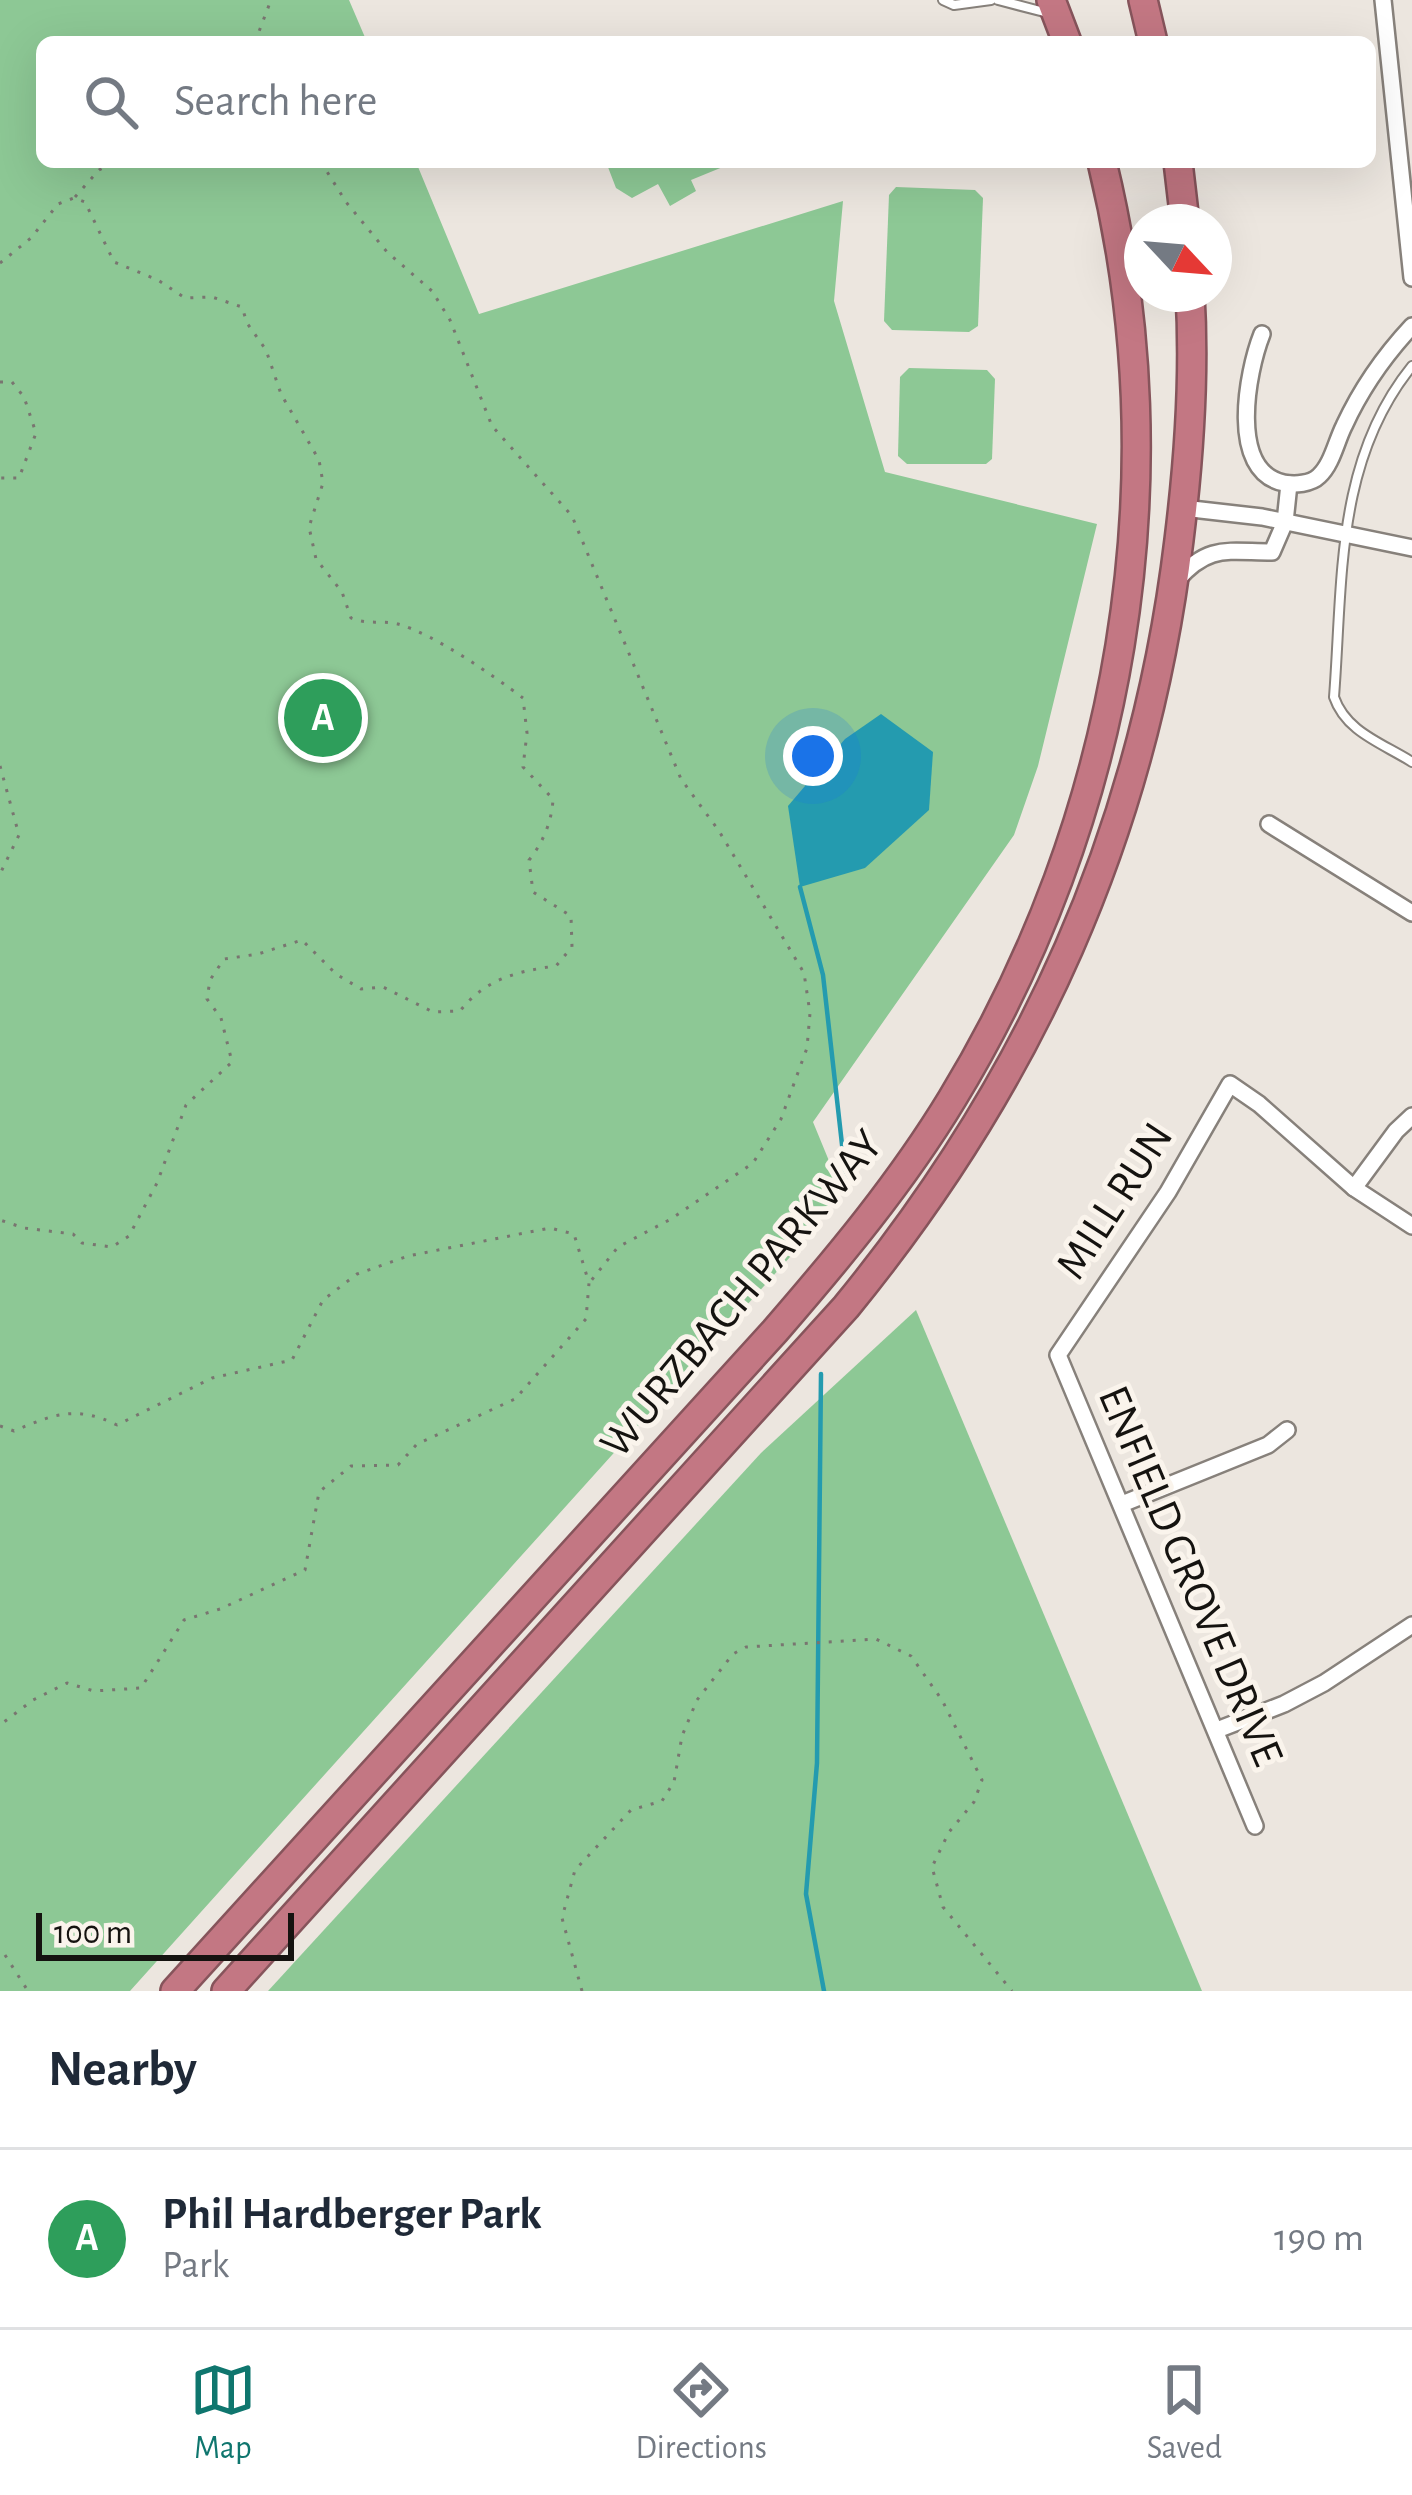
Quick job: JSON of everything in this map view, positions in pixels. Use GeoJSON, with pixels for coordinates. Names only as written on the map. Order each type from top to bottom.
{"type":"FeatureCollection","features":[{"type":"Feature","properties":{"kind":"highway"},"geometry":{"type":"LineString","coordinates":[[1143,0],[1152,36]]}},
{"type":"Feature","properties":{"kind":"highway","name":"WURZBACH PARKWAY"},"geometry":{"type":"LineString","coordinates":[[175,1991],[776,1331],[853,1240],[952,1099],[1008,998],[1090,790],[1129,584],[1136,507],[1133,358],[1103,168]]}},
{"type":"Feature","properties":{"kind":"highway"},"geometry":{"type":"LineString","coordinates":[[1179,168],[1183,204]]}},
{"type":"Feature","properties":{"kind":"highway","name":"WURZBACH PARKWAY"},"geometry":{"type":"LineString","coordinates":[[226,1991],[873,1275],[936,1192],[1031,1032],[1090,901],[1138,756],[1173,584],[1183,508],[1190,418],[1190,312]]}},
{"type":"Feature","properties":{"kind":"street"},"geometry":{"type":"LineString","coordinates":[[1383,0],[1412,278]]}},
{"type":"Feature","properties":{"kind":"street"},"geometry":{"type":"LineString","coordinates":[[1262,334],[1251,362],[1249,448],[1255,466],[1279,482],[1309,483],[1320,476],[1370,377],[1412,326]]}},
{"type":"Feature","properties":{"kind":"street"},"geometry":{"type":"LineString","coordinates":[[1173,584],[1197,558],[1214,552],[1272,552],[1285,522],[1289,484]]}},
{"type":"Feature","properties":{"kind":"street"},"geometry":{"type":"LineString","coordinates":[[1183,508],[1410,546]]}},
{"type":"Feature","properties":{"kind":"street"},"geometry":{"type":"LineString","coordinates":[[1268,824],[1412,914]]}},
{"type":"Feature","properties":{"kind":"street","name":"MILL RUN"},"geometry":{"type":"LineString","coordinates":[[1058,1355],[1155,1211],[1230,1084],[1354,1188]]}},
{"type":"Feature","properties":{"kind":"street"},"geometry":{"type":"LineString","coordinates":[[1412,1116],[1354,1188],[1412,1226]]}},
{"type":"Feature","properties":{"kind":"street","name":"ENFIELD GROVE DRIVE"},"geometry":{"type":"LineString","coordinates":[[1058,1355],[1255,1826]]}},
{"type":"Feature","properties":{"kind":"street"},"geometry":{"type":"LineString","coordinates":[[1122,1504],[1268,1445],[1287,1430]]}},
{"type":"Feature","properties":{"kind":"street"},"geometry":{"type":"LineString","coordinates":[[1217,1730],[1324,1683],[1412,1625]]}},
{"type":"Feature","properties":{"kind":"lane"},"geometry":{"type":"LineString","coordinates":[[943,0],[954,5],[1018,2],[1059,19]]}},
{"type":"Feature","properties":{"kind":"lane"},"geometry":{"type":"LineString","coordinates":[[1412,366],[1382,409],[1364,448],[1340,535],[1334,697],[1351,727],[1412,762]]}},
{"type":"Feature","properties":{"kind":"path"},"geometry":{"type":"LineString","coordinates":[[257,36],[272,0]]}},
{"type":"Feature","properties":{"kind":"path"},"geometry":{"type":"LineString","coordinates":[[0,262],[102,168]]}},
{"type":"Feature","properties":{"kind":"path"},"geometry":{"type":"LineString","coordinates":[[325,168],[387,252],[432,291],[450,320],[492,426],[572,516],[682,779],[719,831],[804,974],[810,1012],[807,1048],[781,1119],[753,1163],[671,1219],[618,1247],[589,1283]]}},
{"type":"Feature","properties":{"kind":"path"},"geometry":{"type":"LineString","coordinates":[[0,1220],[112,1247],[129,1236],[169,1156],[173,1131],[186,1105],[232,1062],[221,1018],[207,999],[210,980],[224,959],[302,940],[336,974],[361,989],[383,987],[433,1012],[460,1011],[494,981],[520,971],[556,966],[572,946],[571,916],[532,892],[529,860],[538,849],[553,799],[523,767],[527,733],[523,698],[429,638],[396,623],[363,623],[351,618],[342,592],[316,559],[309,527],[323,483],[319,460],[281,394],[266,350],[242,307],[212,297],[184,298],[158,280],[114,262],[85,202],[74,198]]}},
{"type":"Feature","properties":{"kind":"path"},"geometry":{"type":"LineString","coordinates":[[0,382],[12,382],[24,397],[36,433],[19,478],[0,478]]}},
{"type":"Feature","properties":{"kind":"path"},"geometry":{"type":"LineString","coordinates":[[0,766],[20,835],[0,874]]}},
{"type":"Feature","properties":{"kind":"path"},"geometry":{"type":"LineString","coordinates":[[0,1426],[14,1431],[53,1414],[92,1413],[117,1425],[212,1378],[292,1360],[323,1300],[357,1274],[408,1256],[550,1228],[574,1234],[589,1283],[586,1319],[515,1399],[417,1444],[398,1465],[351,1466],[320,1492],[305,1570],[184,1620],[142,1688],[94,1691],[67,1684],[33,1700],[0,1725]]}},
{"type":"Feature","properties":{"kind":"path"},"geometry":{"type":"LineString","coordinates":[[582,1991],[562,1918],[575,1870],[631,1810],[662,1801],[674,1782],[682,1736],[697,1700],[722,1665],[746,1647],[876,1639],[911,1656],[976,1762],[982,1780],[974,1802],[949,1832],[932,1867],[943,1907],[1012,1991]]}},
{"type":"Feature","properties":{"kind":"path"},"geometry":{"type":"LineString","coordinates":[[5,1955],[28,1991]]}},
{"type":"Feature","properties":{"kind":"green space"},"geometry":{"type":"Polygon","coordinates":[[[0,0],[349,0],[364,36],[36,36],[36,168],[418,168],[479,314],[843,201],[834,301],[885,472],[1097,524],[1038,766],[1014,835],[813,1122],[841,1190],[790,1257],[130,1991],[0,1991],[0,0]]]}},
{"type":"Feature","properties":{"kind":"green space"},"geometry":{"type":"Polygon","coordinates":[[[608,168],[720,168],[691,180],[696,191],[670,206],[658,184],[632,198],[616,188],[608,168]]]}},
{"type":"Feature","properties":{"kind":"green space"},"geometry":{"type":"Polygon","coordinates":[[[896,187],[975,190],[983,198],[978,326],[969,332],[892,330],[884,321],[889,195],[896,187]]]}},
{"type":"Feature","properties":{"kind":"green space"},"geometry":{"type":"Polygon","coordinates":[[[909,368],[987,370],[995,379],[992,459],[986,464],[907,464],[898,456],[900,377],[909,368]]]}},
{"type":"Feature","properties":{"kind":"green space"},"geometry":{"type":"Polygon","coordinates":[[[916,1310],[1202,1991],[268,1991],[761,1453],[916,1310]]]}},
{"type":"Feature","properties":{"kind":"water"},"geometry":{"type":"Polygon","coordinates":[[[881,714],[933,752],[929,810],[865,868],[800,887],[788,806],[845,739],[881,714]]]}},
{"type":"Feature","properties":{"kind":"waterway"},"geometry":{"type":"LineString","coordinates":[[800,887],[823,975],[846,1180]]}},
{"type":"Feature","properties":{"kind":"waterway"},"geometry":{"type":"LineString","coordinates":[[821,1374],[817,1763],[806,1894],[824,1991]]}},
{"type":"Feature","properties":{"kind":"place","name":"Phil Hardberger Park"},"geometry":{"type":"Point","coordinates":[323,718]}}]}
